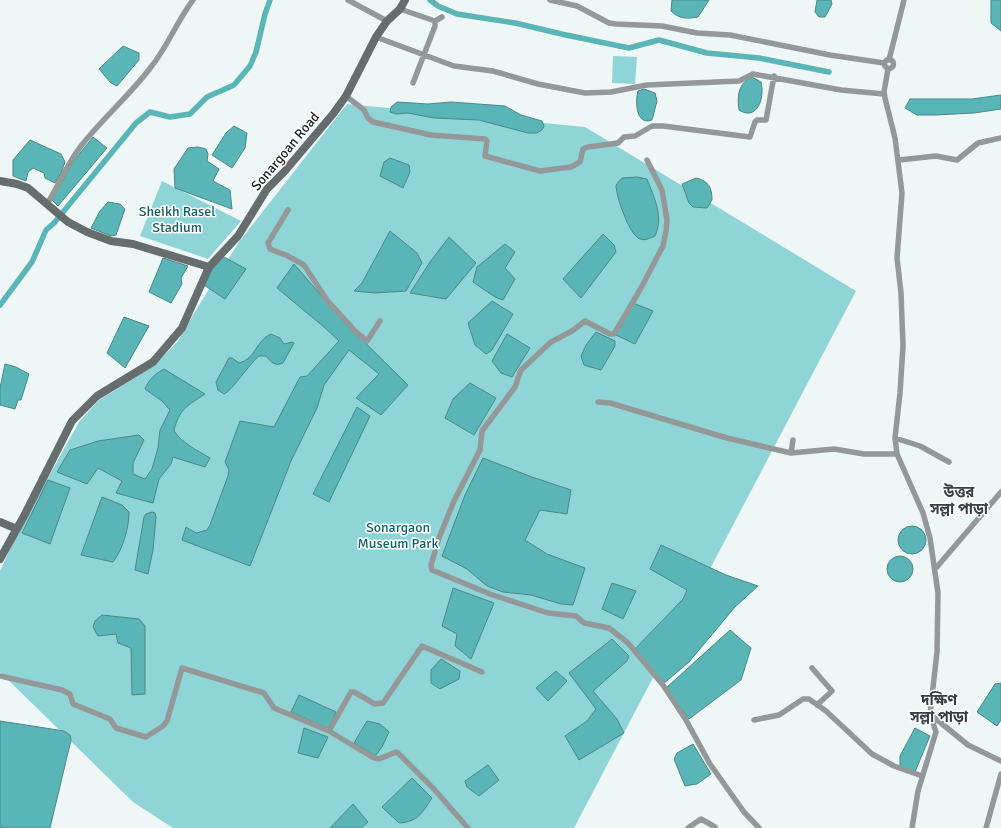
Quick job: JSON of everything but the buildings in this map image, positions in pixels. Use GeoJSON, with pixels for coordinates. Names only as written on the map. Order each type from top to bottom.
{"type":"FeatureCollection","features":[{"type":"Feature","properties":{"kind":"main road","name":"Sonargoan Road"},"geometry":{"type":"LineString","coordinates":[[0,559],[72,421],[97,396],[153,362],[182,328],[209,267],[238,236],[267,189],[284,172],[333,114],[346,96],[376,37],[387,21],[400,9],[405,0]]}},
{"type":"Feature","properties":{"kind":"main road"},"geometry":{"type":"LineString","coordinates":[[0,181],[17,184],[28,188],[68,222],[87,232],[111,241],[133,244],[209,267]]}},
{"type":"Feature","properties":{"kind":"main road"},"geometry":{"type":"LineString","coordinates":[[0,522],[17,528]]}},
{"type":"Feature","properties":{"kind":"street"},"geometry":{"type":"LineString","coordinates":[[47,204],[77,151],[152,67],[185,10],[193,0]]}},
{"type":"Feature","properties":{"kind":"street"},"geometry":{"type":"LineString","coordinates":[[348,0],[387,21]]}},
{"type":"Feature","properties":{"kind":"street"},"geometry":{"type":"LineString","coordinates":[[550,0],[577,6],[609,23],[662,26],[697,33],[730,35],[830,56],[887,64]]}},
{"type":"Feature","properties":{"kind":"street"},"geometry":{"type":"LineString","coordinates":[[904,0],[887,64],[884,94],[899,160],[902,194],[897,258],[901,293],[902,346],[900,393],[895,438],[897,454],[923,513],[936,568],[938,593],[937,652],[930,714],[936,732],[922,776],[912,828]]}},
{"type":"Feature","properties":{"kind":"street"},"geometry":{"type":"LineString","coordinates":[[400,9],[434,21],[442,17]]}},
{"type":"Feature","properties":{"kind":"street"},"geometry":{"type":"LineString","coordinates":[[413,83],[436,26],[434,21]]}},
{"type":"Feature","properties":{"kind":"street"},"geometry":{"type":"LineString","coordinates":[[376,37],[454,66],[493,71],[538,84],[585,93],[610,92],[647,85],[740,81],[754,74],[774,76],[841,90],[884,94]]}},
{"type":"Feature","properties":{"kind":"street"},"geometry":{"type":"LineString","coordinates":[[346,96],[364,110],[368,118],[373,122],[431,135],[485,139],[486,156],[540,171],[571,167],[580,162],[583,149],[618,143],[624,137],[636,136],[652,126],[750,137],[754,122],[757,120],[766,120],[774,76]]}},
{"type":"Feature","properties":{"kind":"street"},"geometry":{"type":"LineString","coordinates":[[899,160],[936,156],[957,160],[978,143],[1001,138]]}},
{"type":"Feature","properties":{"kind":"street"},"geometry":{"type":"LineString","coordinates":[[647,160],[662,190],[667,220],[663,246],[641,288],[614,334],[610,334],[588,321],[585,321],[551,342],[521,370],[515,387],[482,431],[480,450],[448,516],[439,538],[431,565],[432,570],[490,594],[548,613],[576,616],[584,623],[609,628],[628,643],[663,685],[686,720],[710,764],[744,812],[759,828]]}},
{"type":"Feature","properties":{"kind":"street"},"geometry":{"type":"LineString","coordinates":[[288,210],[268,243],[270,249],[288,256],[304,265],[327,300],[356,332],[367,341],[380,322]]}},
{"type":"Feature","properties":{"kind":"street"},"geometry":{"type":"LineString","coordinates":[[598,402],[610,403],[727,438],[791,453],[834,449],[864,454],[897,454]]}},
{"type":"Feature","properties":{"kind":"street"},"geometry":{"type":"LineString","coordinates":[[895,438],[920,446],[949,462]]}},
{"type":"Feature","properties":{"kind":"street"},"geometry":{"type":"LineString","coordinates":[[791,453],[793,440]]}},
{"type":"Feature","properties":{"kind":"street"},"geometry":{"type":"LineString","coordinates":[[936,568],[1001,492]]}},
{"type":"Feature","properties":{"kind":"street"},"geometry":{"type":"LineString","coordinates":[[329,731],[350,692],[354,692],[375,704],[383,703],[422,646],[482,672]]}},
{"type":"Feature","properties":{"kind":"street"},"geometry":{"type":"LineString","coordinates":[[0,676],[62,690],[70,694],[73,704],[110,719],[116,728],[146,737],[167,721],[180,670],[184,667],[264,693],[274,708],[329,731],[377,759],[396,752],[401,755],[434,789],[468,828]]}},
{"type":"Feature","properties":{"kind":"street"},"geometry":{"type":"LineString","coordinates":[[812,668],[832,691],[817,705]]}},
{"type":"Feature","properties":{"kind":"street"},"geometry":{"type":"LineString","coordinates":[[754,720],[779,716],[803,699],[809,699],[872,754],[894,766],[922,776]]}},
{"type":"Feature","properties":{"kind":"street"},"geometry":{"type":"LineString","coordinates":[[930,714],[968,745],[1001,761]]}},
{"type":"Feature","properties":{"kind":"street"},"geometry":{"type":"LineString","coordinates":[[986,828],[1001,774]]}},
{"type":"Feature","properties":{"kind":"street"},"geometry":{"type":"LineString","coordinates":[[688,828],[701,819],[715,827]]}},
{"type":"Feature","properties":{"kind":"green space"},"geometry":{"type":"Polygon","coordinates":[[[613,56],[637,57],[635,84],[612,83],[613,56]]]}},
{"type":"Feature","properties":{"kind":"green space","name":"Sonargaon Museum Park"},"geometry":{"type":"Polygon","coordinates":[[[347,104],[585,127],[856,291],[574,828],[173,828],[133,802],[0,672],[0,571],[20,528],[79,422],[98,401],[155,365],[178,341],[239,242],[347,104]]]}},
{"type":"Feature","properties":{"kind":"green space","name":"Sheikh Rasel Stadium"},"geometry":{"type":"Polygon","coordinates":[[[162,181],[241,221],[208,259],[140,236],[162,181]]]}},
{"type":"Feature","properties":{"kind":"shaded area"},"geometry":{"type":"Polygon","coordinates":[[[672,0],[709,0],[698,17],[687,18],[677,16],[671,11],[672,0]]]}},
{"type":"Feature","properties":{"kind":"shaded area"},"geometry":{"type":"Polygon","coordinates":[[[817,0],[831,0],[832,4],[825,17],[819,17],[815,12],[817,0]]]}},
{"type":"Feature","properties":{"kind":"shaded area"},"geometry":{"type":"Polygon","coordinates":[[[991,0],[1001,0],[1001,31],[991,23],[991,0]]]}},
{"type":"Feature","properties":{"kind":"shaded area"},"geometry":{"type":"Polygon","coordinates":[[[123,46],[139,53],[139,60],[117,86],[111,83],[99,69],[123,46]]]}},
{"type":"Feature","properties":{"kind":"shaded area"},"geometry":{"type":"Polygon","coordinates":[[[752,77],[761,82],[761,100],[759,106],[755,110],[751,113],[746,113],[739,110],[738,100],[741,87],[752,77]]]}},
{"type":"Feature","properties":{"kind":"shaded area"},"geometry":{"type":"Polygon","coordinates":[[[644,89],[655,93],[657,101],[652,120],[647,121],[643,120],[640,116],[637,107],[638,91],[644,89]]]}},
{"type":"Feature","properties":{"kind":"shaded area"},"geometry":{"type":"Polygon","coordinates":[[[1001,95],[1001,109],[974,113],[917,115],[905,108],[910,99],[972,99],[1001,95]]]}},
{"type":"Feature","properties":{"kind":"shaded area"},"geometry":{"type":"Polygon","coordinates":[[[397,102],[428,104],[451,102],[505,106],[521,115],[542,121],[544,126],[542,130],[537,133],[528,133],[479,120],[434,118],[408,113],[396,114],[390,112],[391,107],[397,102]]]}},
{"type":"Feature","properties":{"kind":"shaded area"},"geometry":{"type":"Polygon","coordinates":[[[234,126],[247,133],[245,148],[232,168],[212,155],[226,133],[234,126]]]}},
{"type":"Feature","properties":{"kind":"shaded area"},"geometry":{"type":"Polygon","coordinates":[[[93,137],[107,148],[58,206],[52,200],[73,162],[93,137]]]}},
{"type":"Feature","properties":{"kind":"shaded area"},"geometry":{"type":"Polygon","coordinates":[[[30,140],[61,154],[65,162],[55,183],[45,178],[44,173],[33,168],[28,172],[26,181],[13,176],[13,160],[30,140]]]}},
{"type":"Feature","properties":{"kind":"shaded area"},"geometry":{"type":"Polygon","coordinates":[[[198,147],[206,149],[208,154],[207,161],[219,169],[213,181],[230,190],[232,209],[175,188],[174,169],[188,148],[198,147]]]}},
{"type":"Feature","properties":{"kind":"shaded area"},"geometry":{"type":"Polygon","coordinates":[[[390,158],[409,165],[410,172],[403,188],[380,176],[384,162],[390,158]]]}},
{"type":"Feature","properties":{"kind":"shaded area"},"geometry":{"type":"Polygon","coordinates":[[[637,177],[647,179],[657,207],[659,222],[655,236],[642,240],[636,236],[624,215],[616,185],[622,178],[637,177]]]}},
{"type":"Feature","properties":{"kind":"shaded area"},"geometry":{"type":"Polygon","coordinates":[[[696,178],[704,181],[709,186],[712,200],[707,208],[693,207],[689,203],[682,184],[696,178]]]}},
{"type":"Feature","properties":{"kind":"shaded area"},"geometry":{"type":"Polygon","coordinates":[[[108,202],[120,204],[125,209],[116,235],[111,236],[91,228],[100,211],[108,202]]]}},
{"type":"Feature","properties":{"kind":"shaded area"},"geometry":{"type":"Polygon","coordinates":[[[390,231],[417,253],[422,263],[406,291],[375,293],[354,291],[362,283],[390,231]]]}},
{"type":"Feature","properties":{"kind":"shaded area"},"geometry":{"type":"Polygon","coordinates":[[[603,234],[614,245],[616,252],[581,298],[563,279],[603,234]]]}},
{"type":"Feature","properties":{"kind":"shaded area"},"geometry":{"type":"Polygon","coordinates":[[[449,237],[476,263],[446,299],[410,293],[430,262],[449,237]]]}},
{"type":"Feature","properties":{"kind":"shaded area"},"geometry":{"type":"Polygon","coordinates":[[[505,244],[515,252],[505,268],[515,279],[503,300],[495,297],[473,282],[477,267],[505,244]]]}},
{"type":"Feature","properties":{"kind":"shaded area"},"geometry":{"type":"Polygon","coordinates":[[[222,257],[246,269],[225,299],[204,285],[212,269],[222,257]]]}},
{"type":"Feature","properties":{"kind":"shaded area"},"geometry":{"type":"Polygon","coordinates":[[[163,258],[188,266],[181,278],[182,284],[171,303],[149,292],[163,258]]]}},
{"type":"Feature","properties":{"kind":"shaded area"},"geometry":{"type":"Polygon","coordinates":[[[294,264],[344,322],[408,385],[381,415],[356,398],[379,374],[349,350],[324,385],[317,408],[291,461],[250,566],[182,540],[186,527],[196,533],[207,530],[210,525],[228,476],[229,470],[225,462],[240,421],[274,427],[300,377],[307,376],[339,341],[277,288],[294,264]]]}},
{"type":"Feature","properties":{"kind":"shaded area"},"geometry":{"type":"Polygon","coordinates":[[[492,301],[513,314],[492,350],[486,354],[475,345],[468,323],[492,301]]]}},
{"type":"Feature","properties":{"kind":"shaded area"},"geometry":{"type":"Polygon","coordinates":[[[633,303],[653,311],[635,344],[616,335],[633,303]]]}},
{"type":"Feature","properties":{"kind":"shaded area"},"geometry":{"type":"Polygon","coordinates":[[[124,317],[149,326],[125,368],[107,353],[124,317]]]}},
{"type":"Feature","properties":{"kind":"shaded area"},"geometry":{"type":"Polygon","coordinates":[[[596,332],[615,341],[615,346],[601,370],[584,365],[581,356],[586,345],[596,332]]]}},
{"type":"Feature","properties":{"kind":"shaded area"},"geometry":{"type":"Polygon","coordinates":[[[271,334],[280,338],[284,344],[294,343],[283,363],[275,364],[266,356],[259,356],[227,392],[224,394],[218,390],[216,382],[229,358],[232,358],[239,363],[245,361],[253,354],[262,340],[271,334]]]}},
{"type":"Feature","properties":{"kind":"shaded area"},"geometry":{"type":"Polygon","coordinates":[[[507,334],[530,348],[512,377],[501,373],[492,361],[507,334]]]}},
{"type":"Feature","properties":{"kind":"shaded area"},"geometry":{"type":"Polygon","coordinates":[[[5,364],[16,367],[29,374],[21,400],[18,400],[15,409],[0,405],[0,388],[5,364]]]}},
{"type":"Feature","properties":{"kind":"shaded area"},"geometry":{"type":"Polygon","coordinates":[[[164,369],[205,394],[181,413],[174,431],[186,443],[210,458],[205,467],[173,457],[171,464],[159,479],[153,503],[116,493],[122,481],[98,468],[87,484],[57,472],[70,450],[98,441],[139,435],[144,440],[133,463],[133,474],[145,479],[152,469],[158,448],[160,430],[170,410],[162,401],[145,389],[148,382],[164,369]]]}},
{"type":"Feature","properties":{"kind":"shaded area"},"geometry":{"type":"Polygon","coordinates":[[[470,383],[496,398],[474,435],[445,418],[453,399],[470,383]]]}},
{"type":"Feature","properties":{"kind":"shaded area"},"geometry":{"type":"Polygon","coordinates":[[[357,407],[370,416],[329,502],[313,494],[357,407]]]}},
{"type":"Feature","properties":{"kind":"shaded area"},"geometry":{"type":"Polygon","coordinates":[[[483,458],[571,490],[567,514],[540,510],[525,540],[547,554],[585,568],[573,605],[561,604],[531,595],[503,592],[487,586],[467,569],[442,556],[465,495],[483,458]]]}},
{"type":"Feature","properties":{"kind":"shaded area"},"geometry":{"type":"Polygon","coordinates":[[[48,480],[70,488],[50,544],[22,533],[48,480]]]}},
{"type":"Feature","properties":{"kind":"shaded area"},"geometry":{"type":"Polygon","coordinates":[[[102,497],[122,505],[129,512],[125,538],[117,557],[113,562],[81,555],[102,497]]]}},
{"type":"Feature","properties":{"kind":"shaded area"},"geometry":{"type":"Polygon","coordinates":[[[152,512],[155,513],[156,517],[153,550],[148,574],[135,570],[144,517],[146,514],[152,512]]]}},
{"type":"Feature","properties":{"kind":"shaded area"},"geometry":{"type":"Polygon","coordinates":[[[912,526],[922,530],[926,540],[922,550],[912,554],[902,550],[898,540],[902,530],[912,526]]]}},
{"type":"Feature","properties":{"kind":"shaded area"},"geometry":{"type":"Polygon","coordinates":[[[661,545],[726,575],[758,586],[735,607],[689,662],[663,684],[634,650],[683,599],[687,590],[650,569],[661,545]]]}},
{"type":"Feature","properties":{"kind":"shaded area"},"geometry":{"type":"Polygon","coordinates":[[[900,556],[909,560],[913,569],[909,578],[900,582],[891,578],[887,569],[891,560],[900,556]]]}},
{"type":"Feature","properties":{"kind":"shaded area"},"geometry":{"type":"Polygon","coordinates":[[[612,583],[636,591],[623,619],[602,609],[612,583]]]}},
{"type":"Feature","properties":{"kind":"shaded area"},"geometry":{"type":"Polygon","coordinates":[[[453,588],[494,603],[471,659],[455,646],[457,634],[442,626],[453,588]]]}},
{"type":"Feature","properties":{"kind":"shaded area"},"geometry":{"type":"Polygon","coordinates":[[[102,615],[139,619],[145,626],[145,694],[132,695],[131,648],[118,643],[116,634],[98,636],[93,627],[95,621],[102,615]]]}},
{"type":"Feature","properties":{"kind":"shaded area"},"geometry":{"type":"Polygon","coordinates":[[[730,630],[751,648],[741,680],[689,719],[666,688],[730,630]]]}},
{"type":"Feature","properties":{"kind":"shaded area"},"geometry":{"type":"Polygon","coordinates":[[[612,639],[629,656],[627,661],[593,691],[617,719],[624,733],[579,760],[565,736],[587,721],[596,709],[569,673],[612,639]]]}},
{"type":"Feature","properties":{"kind":"shaded area"},"geometry":{"type":"Polygon","coordinates":[[[441,659],[460,671],[459,679],[440,689],[431,683],[431,670],[441,659]]]}},
{"type":"Feature","properties":{"kind":"shaded area"},"geometry":{"type":"Polygon","coordinates":[[[556,671],[567,681],[548,701],[536,688],[556,671]]]}},
{"type":"Feature","properties":{"kind":"shaded area"},"geometry":{"type":"Polygon","coordinates":[[[1001,683],[1001,720],[997,726],[977,712],[995,684],[1001,683]]]}},
{"type":"Feature","properties":{"kind":"shaded area"},"geometry":{"type":"Polygon","coordinates":[[[299,695],[336,712],[329,729],[291,712],[299,695]]]}},
{"type":"Feature","properties":{"kind":"shaded area"},"geometry":{"type":"Polygon","coordinates":[[[0,721],[64,731],[70,735],[71,740],[50,828],[0,828],[0,721]]]}},
{"type":"Feature","properties":{"kind":"shaded area"},"geometry":{"type":"Polygon","coordinates":[[[367,721],[380,724],[389,732],[382,747],[375,756],[354,743],[367,721]]]}},
{"type":"Feature","properties":{"kind":"shaded area"},"geometry":{"type":"Polygon","coordinates":[[[304,728],[328,737],[318,758],[298,753],[304,728]]]}},
{"type":"Feature","properties":{"kind":"shaded area"},"geometry":{"type":"Polygon","coordinates":[[[915,728],[930,736],[915,772],[900,767],[900,756],[915,728]]]}},
{"type":"Feature","properties":{"kind":"shaded area"},"geometry":{"type":"Polygon","coordinates":[[[693,744],[711,774],[697,784],[685,786],[674,759],[677,753],[693,744]]]}},
{"type":"Feature","properties":{"kind":"shaded area"},"geometry":{"type":"Polygon","coordinates":[[[488,765],[499,780],[479,796],[467,787],[465,781],[488,765]]]}},
{"type":"Feature","properties":{"kind":"shaded area"},"geometry":{"type":"Polygon","coordinates":[[[412,778],[432,798],[419,816],[411,821],[399,823],[382,807],[412,778]]]}},
{"type":"Feature","properties":{"kind":"shaded area"},"geometry":{"type":"Polygon","coordinates":[[[353,804],[368,822],[361,828],[330,828],[353,804]]]}},
{"type":"Feature","properties":{"kind":"waterway"},"geometry":{"type":"LineString","coordinates":[[0,305],[32,262],[46,230],[54,223],[136,123],[150,112],[170,117],[190,114],[207,97],[234,85],[250,66],[256,52],[270,0]]}},
{"type":"Feature","properties":{"kind":"waterway"},"geometry":{"type":"LineString","coordinates":[[430,0],[438,6],[457,14],[515,23],[629,48],[659,40],[707,53],[759,58],[829,72]]}},
{"type":"Feature","properties":{"kind":"district","name":"উত্তর সল্লা পাড়া"},"geometry":{"type":"Point","coordinates":[959,500]}},
{"type":"Feature","properties":{"kind":"district","name":"দক্ষিণ সল্লা পাড়া"},"geometry":{"type":"Point","coordinates":[939,708]}}]}
